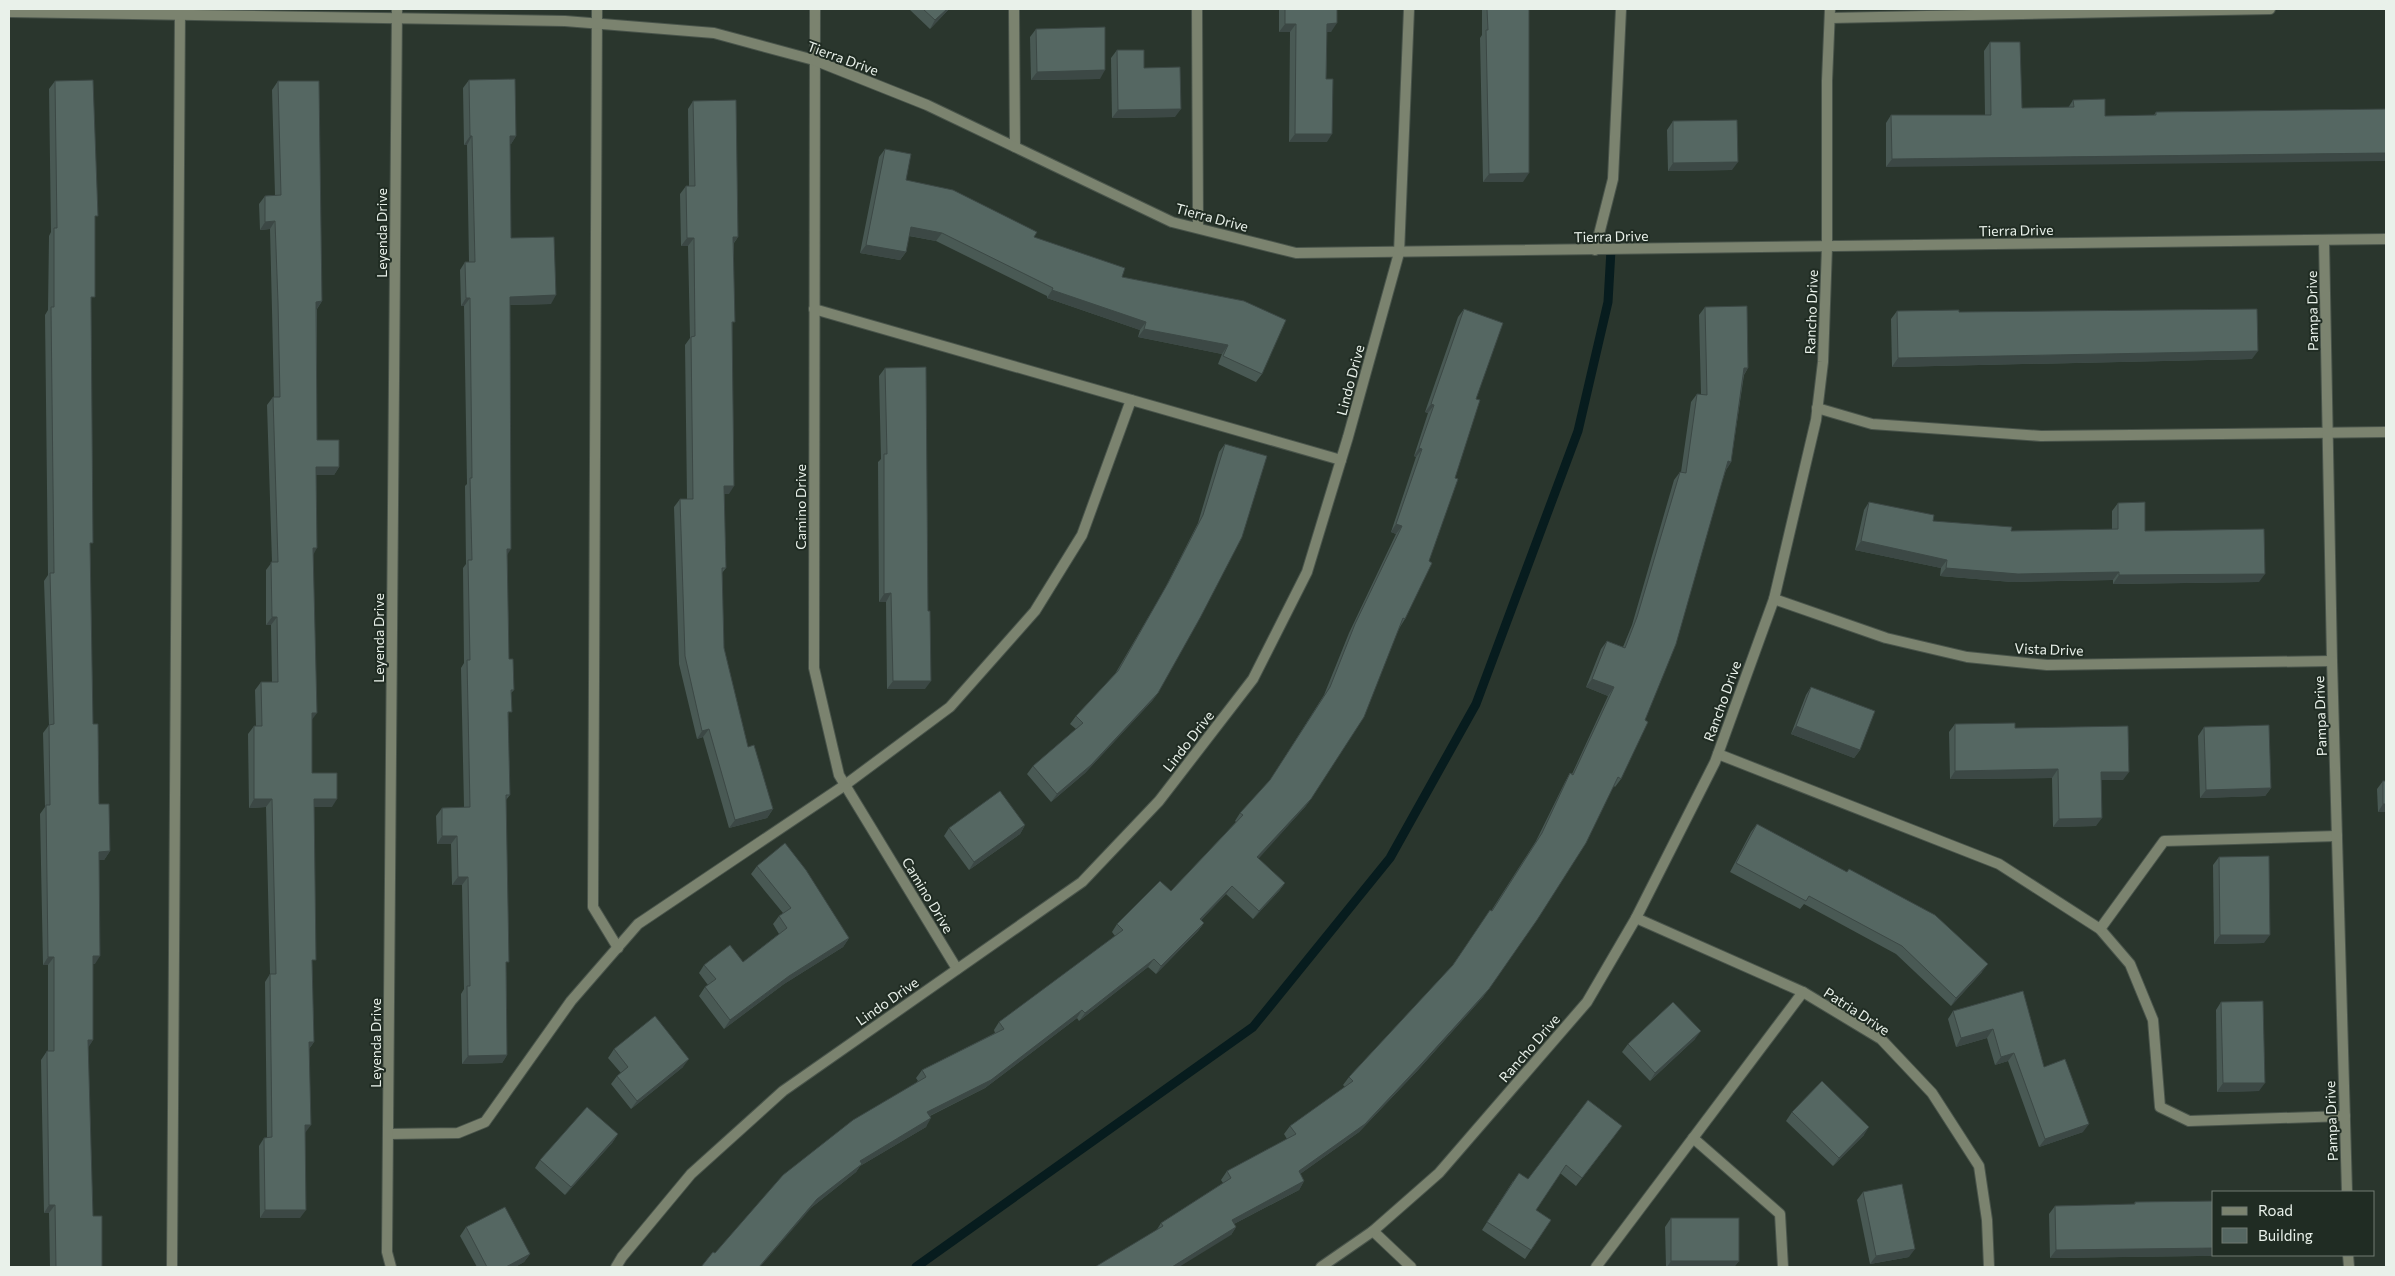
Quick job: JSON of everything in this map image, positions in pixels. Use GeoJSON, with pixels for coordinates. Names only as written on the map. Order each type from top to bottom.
{"type":"FeatureCollection","features":[{"type":"Feature","properties":{"kind":"street","name":"Leyenda Drive"},"geometry":{"type":"LineString","coordinates":[[392,1267],[387,1252],[397,9]]}},
{"type":"Feature","properties":{"kind":"street"},"geometry":{"type":"LineString","coordinates":[[597,9],[593,908],[618,948]]}},
{"type":"Feature","properties":{"kind":"street","name":"Camino Drive"},"geometry":{"type":"LineString","coordinates":[[815,9],[814,668],[839,775],[957,969]]}},
{"type":"Feature","properties":{"kind":"street"},"geometry":{"type":"LineString","coordinates":[[1014,9],[1015,147]]}},
{"type":"Feature","properties":{"kind":"street"},"geometry":{"type":"LineString","coordinates":[[1197,9],[1198,228]]}},
{"type":"Feature","properties":{"kind":"street","name":"Lindo Drive"},"geometry":{"type":"LineString","coordinates":[[616,1267],[622,1257],[691,1174],[783,1091],[1082,882],[1159,801],[1253,679],[1307,572],[1341,460],[1399,253],[1409,9]]}},
{"type":"Feature","properties":{"kind":"street"},"geometry":{"type":"LineString","coordinates":[[1595,250],[1613,179],[1621,9]]}},
{"type":"Feature","properties":{"kind":"street"},"geometry":{"type":"LineString","coordinates":[[1830,14],[2270,9]]}},
{"type":"Feature","properties":{"kind":"street","name":"Tierra Drive"},"geometry":{"type":"LineString","coordinates":[[9,12],[180,12],[397,20],[566,22],[714,33],[814,60],[927,105],[1172,222],[1296,252],[1399,253],[2386,238]]}},
{"type":"Feature","properties":{"kind":"street"},"geometry":{"type":"LineString","coordinates":[[172,1267],[180,12]]}},
{"type":"Feature","properties":{"kind":"street","name":"Rancho Drive"},"geometry":{"type":"LineString","coordinates":[[1321,1267],[1373,1231],[1439,1173],[1587,1002],[1636,918],[1718,754],[1774,599],[1818,408],[1823,362],[1827,247],[1826,81],[1830,14]]}},
{"type":"Feature","properties":{"kind":"street","name":"Pampa Drive"},"geometry":{"type":"LineString","coordinates":[[2324,240],[2332,661],[2347,1191]]}},
{"type":"Feature","properties":{"kind":"street"},"geometry":{"type":"LineString","coordinates":[[814,309],[1341,460]]}},
{"type":"Feature","properties":{"kind":"street"},"geometry":{"type":"LineString","coordinates":[[388,1134],[458,1133],[485,1122],[571,1001],[638,924],[845,785],[950,707],[1035,611],[1082,535],[1131,400]]}},
{"type":"Feature","properties":{"kind":"street"},"geometry":{"type":"LineString","coordinates":[[1818,408],[1872,424],[2041,436],[2386,432]]}},
{"type":"Feature","properties":{"kind":"street","name":"Vista Drive"},"geometry":{"type":"LineString","coordinates":[[1774,599],[1886,638],[1967,657],[2047,665],[2332,661]]}},
{"type":"Feature","properties":{"kind":"street"},"geometry":{"type":"LineString","coordinates":[[1718,754],[1999,864],[2100,929],[2130,964],[2153,1020],[2160,1107],[2189,1122],[2344,1116]]}},
{"type":"Feature","properties":{"kind":"street"},"geometry":{"type":"LineString","coordinates":[[2100,929],[2164,841],[2337,836]]}},
{"type":"Feature","properties":{"kind":"street","name":"Patria Drive"},"geometry":{"type":"LineString","coordinates":[[1636,918],[1803,992],[1881,1039],[1932,1092],[1979,1166],[1987,1220],[1989,1267]]}},
{"type":"Feature","properties":{"kind":"street"},"geometry":{"type":"LineString","coordinates":[[1596,1267],[1803,992]]}},
{"type":"Feature","properties":{"kind":"street"},"geometry":{"type":"LineString","coordinates":[[1693,1138],[1780,1214],[1783,1267]]}},
{"type":"Feature","properties":{"kind":"street"},"geometry":{"type":"LineString","coordinates":[[1373,1231],[1411,1267]]}},
{"type":"Feature","properties":{"kind":"building"},"geometry":{"type":"Polygon","coordinates":[[[923,9],[947,9],[935,20],[923,9]]]}},
{"type":"Feature","properties":{"kind":"building"},"geometry":{"type":"Polygon","coordinates":[[[1285,9],[1337,9],[1337,23],[1327,24],[1326,79],[1333,79],[1332,134],[1295,134],[1296,24],[1285,24],[1285,9]]]}},
{"type":"Feature","properties":{"kind":"building"},"geometry":{"type":"Polygon","coordinates":[[[1487,9],[1529,9],[1529,173],[1489,174],[1487,9]]]}},
{"type":"Feature","properties":{"kind":"building"},"geometry":{"type":"Polygon","coordinates":[[[1105,27],[1105,70],[1037,72],[1036,29],[1105,27]]]}},
{"type":"Feature","properties":{"kind":"building"},"geometry":{"type":"Polygon","coordinates":[[[1990,42],[2020,42],[2022,108],[2074,107],[2073,100],[2105,99],[2105,116],[2156,115],[2156,112],[2386,109],[2386,153],[1892,159],[1891,115],[1991,115],[1990,42]]]}},
{"type":"Feature","properties":{"kind":"building"},"geometry":{"type":"Polygon","coordinates":[[[1117,50],[1144,50],[1144,68],[1180,67],[1181,109],[1118,110],[1117,50]]]}},
{"type":"Feature","properties":{"kind":"building"},"geometry":{"type":"Polygon","coordinates":[[[515,79],[516,136],[510,136],[511,238],[554,237],[556,295],[510,297],[511,549],[507,549],[509,659],[513,659],[514,690],[511,690],[512,712],[508,712],[510,795],[506,795],[509,962],[506,962],[507,1055],[468,1056],[467,986],[470,986],[468,877],[458,877],[457,836],[442,836],[442,808],[470,807],[467,660],[470,660],[468,560],[472,560],[470,478],[472,478],[470,298],[466,298],[465,262],[475,262],[469,80],[515,79]]]}},
{"type":"Feature","properties":{"kind":"building"},"geometry":{"type":"Polygon","coordinates":[[[93,80],[98,216],[95,216],[95,297],[91,297],[93,543],[90,543],[93,724],[98,724],[99,804],[109,804],[110,851],[99,852],[100,956],[93,956],[93,1040],[88,1040],[93,1216],[102,1216],[102,1267],[56,1267],[55,1205],[49,1205],[47,1051],[54,1051],[54,957],[48,957],[46,805],[50,805],[49,725],[54,724],[50,573],[54,573],[51,307],[54,307],[54,228],[57,228],[55,81],[93,80]]]}},
{"type":"Feature","properties":{"kind":"building"},"geometry":{"type":"Polygon","coordinates":[[[278,81],[319,81],[322,301],[316,302],[317,440],[339,440],[339,467],[316,467],[317,548],[313,548],[317,713],[312,713],[312,773],[337,773],[337,799],[314,799],[316,960],[312,960],[314,1042],[309,1042],[311,1125],[305,1125],[306,1210],[265,1210],[264,1138],[272,1137],[270,974],[276,974],[272,799],[254,799],[254,726],[262,726],[261,682],[278,682],[277,617],[272,617],[271,562],[278,562],[273,397],[280,397],[278,302],[275,221],[265,222],[265,196],[281,195],[278,81]]]}},
{"type":"Feature","properties":{"kind":"building"},"geometry":{"type":"Polygon","coordinates":[[[736,100],[738,237],[733,237],[735,322],[732,322],[734,486],[724,486],[726,568],[722,568],[724,648],[748,747],[754,745],[773,809],[735,820],[709,729],[702,731],[685,656],[680,499],[693,499],[691,337],[695,336],[694,238],[687,238],[686,186],[695,186],[693,101],[736,100]]]}},
{"type":"Feature","properties":{"kind":"building"},"geometry":{"type":"Polygon","coordinates":[[[1737,120],[1738,162],[1673,163],[1673,121],[1737,120]]]}},
{"type":"Feature","properties":{"kind":"building"},"geometry":{"type":"Polygon","coordinates":[[[885,149],[911,154],[906,180],[953,190],[1037,232],[1034,237],[1125,268],[1122,277],[1244,301],[1286,320],[1262,374],[1223,356],[1228,345],[1144,329],[1146,322],[1052,290],[1053,288],[942,233],[911,227],[906,252],[866,245],[885,149]]]}},
{"type":"Feature","properties":{"kind":"building"},"geometry":{"type":"Polygon","coordinates":[[[1747,306],[1748,368],[1744,368],[1731,462],[1728,461],[1676,644],[1645,720],[1648,722],[1621,779],[1618,777],[1586,843],[1537,920],[1489,989],[1365,1124],[1299,1171],[1304,1181],[1232,1220],[1236,1227],[1172,1267],[1095,1267],[1163,1226],[1161,1223],[1231,1178],[1227,1171],[1296,1134],[1290,1126],[1353,1081],[1349,1077],[1453,965],[1490,910],[1492,911],[1542,833],[1570,773],[1573,775],[1614,687],[1592,679],[1607,641],[1625,648],[1637,617],[1680,472],[1686,473],[1697,394],[1707,395],[1705,307],[1747,306]]]}},
{"type":"Feature","properties":{"kind":"building"},"geometry":{"type":"Polygon","coordinates":[[[1464,309],[1503,323],[1476,399],[1480,400],[1455,478],[1458,479],[1429,561],[1432,563],[1405,619],[1403,618],[1364,717],[1311,799],[1257,857],[1285,883],[1259,911],[1232,886],[1200,919],[1204,923],[1161,966],[1154,959],[1085,1013],[1082,1010],[991,1080],[927,1112],[931,1118],[860,1161],[862,1164],[817,1199],[759,1267],[701,1267],[783,1175],[853,1120],[926,1077],[922,1070],[1004,1029],[999,1022],[1123,930],[1117,924],[1160,881],[1171,891],[1243,815],[1240,813],[1270,780],[1330,687],[1355,624],[1402,526],[1396,524],[1422,449],[1419,448],[1434,405],[1431,404],[1464,309]]]}},
{"type":"Feature","properties":{"kind":"building"},"geometry":{"type":"Polygon","coordinates":[[[2257,309],[2258,351],[1898,358],[1897,311],[2257,309]]]}},
{"type":"Feature","properties":{"kind":"building"},"geometry":{"type":"Polygon","coordinates":[[[926,367],[928,611],[930,611],[931,681],[893,681],[891,593],[884,594],[884,454],[887,454],[885,368],[926,367]]]}},
{"type":"Feature","properties":{"kind":"building"},"geometry":{"type":"Polygon","coordinates":[[[1225,444],[1267,456],[1242,537],[1158,693],[1091,765],[1057,794],[1033,766],[1083,723],[1076,716],[1118,671],[1168,583],[1203,515],[1225,444]]]}},
{"type":"Feature","properties":{"kind":"building"},"geometry":{"type":"Polygon","coordinates":[[[1869,502],[1934,515],[1933,521],[2012,527],[2011,531],[2118,529],[2118,503],[2145,502],[2145,531],[2264,529],[2265,574],[2119,575],[2119,572],[2018,574],[1946,568],[1947,560],[1861,541],[1869,502]]]}},
{"type":"Feature","properties":{"kind":"building"},"geometry":{"type":"Polygon","coordinates":[[[1811,687],[1875,711],[1860,750],[1796,726],[1811,687]]]}},
{"type":"Feature","properties":{"kind":"building"},"geometry":{"type":"Polygon","coordinates":[[[2015,723],[2015,728],[2128,726],[2129,772],[2101,772],[2102,818],[2059,819],[2058,769],[1955,771],[1955,724],[2015,723]]]}},
{"type":"Feature","properties":{"kind":"building"},"geometry":{"type":"Polygon","coordinates":[[[2269,725],[2271,788],[2206,790],[2204,727],[2269,725]]]}},
{"type":"Feature","properties":{"kind":"building"},"geometry":{"type":"Polygon","coordinates":[[[2383,781],[2386,781],[2386,804],[2383,804],[2383,781]]]}},
{"type":"Feature","properties":{"kind":"building"},"geometry":{"type":"Polygon","coordinates":[[[1000,791],[1025,825],[974,862],[949,828],[1000,791]]]}},
{"type":"Feature","properties":{"kind":"building"},"geometry":{"type":"Polygon","coordinates":[[[1757,824],[1847,872],[1849,869],[1935,915],[1988,964],[1956,998],[1902,946],[1809,896],[1806,901],[1736,863],[1757,824]]]}},
{"type":"Feature","properties":{"kind":"building"},"geometry":{"type":"Polygon","coordinates":[[[785,843],[806,870],[849,938],[789,976],[730,1020],[705,987],[716,979],[704,965],[730,945],[743,962],[787,928],[779,916],[791,908],[757,866],[785,843]]]}},
{"type":"Feature","properties":{"kind":"building"},"geometry":{"type":"Polygon","coordinates":[[[2269,856],[2270,935],[2220,935],[2219,857],[2269,856]]]}},
{"type":"Feature","properties":{"kind":"building"},"geometry":{"type":"Polygon","coordinates":[[[2023,991],[2044,1067],[2065,1059],[2089,1124],[2045,1139],[2014,1053],[2001,1057],[1993,1029],[1961,1038],[1953,1011],[2023,991]]]}},
{"type":"Feature","properties":{"kind":"building"},"geometry":{"type":"Polygon","coordinates":[[[2263,1001],[2265,1083],[2223,1083],[2221,1002],[2263,1001]]]}},
{"type":"Feature","properties":{"kind":"building"},"geometry":{"type":"Polygon","coordinates":[[[1673,1002],[1701,1031],[1655,1073],[1628,1044],[1673,1002]]]}},
{"type":"Feature","properties":{"kind":"building"},"geometry":{"type":"Polygon","coordinates":[[[655,1016],[689,1059],[637,1101],[617,1076],[628,1067],[614,1049],[655,1016]]]}},
{"type":"Feature","properties":{"kind":"building"},"geometry":{"type":"Polygon","coordinates":[[[1822,1081],[1869,1127],[1839,1158],[1792,1112],[1822,1081]]]}},
{"type":"Feature","properties":{"kind":"building"},"geometry":{"type":"Polygon","coordinates":[[[1588,1100],[1622,1126],[1582,1178],[1566,1165],[1536,1210],[1551,1220],[1531,1250],[1487,1222],[1519,1173],[1528,1179],[1588,1100]]]}},
{"type":"Feature","properties":{"kind":"building"},"geometry":{"type":"Polygon","coordinates":[[[587,1107],[618,1134],[571,1187],[540,1160],[587,1107]]]}},
{"type":"Feature","properties":{"kind":"building"},"geometry":{"type":"Polygon","coordinates":[[[1902,1184],[1915,1249],[1876,1256],[1863,1192],[1902,1184]]]}},
{"type":"Feature","properties":{"kind":"building"},"geometry":{"type":"Polygon","coordinates":[[[2212,1201],[2212,1248],[2056,1250],[2055,1206],[2135,1204],[2135,1202],[2212,1201]]]}},
{"type":"Feature","properties":{"kind":"building"},"geometry":{"type":"Polygon","coordinates":[[[505,1207],[530,1254],[506,1267],[487,1267],[466,1227],[505,1207]]]}},
{"type":"Feature","properties":{"kind":"building"},"geometry":{"type":"Polygon","coordinates":[[[1671,1218],[1739,1218],[1739,1261],[1671,1261],[1671,1218]]]}},
{"type":"Feature","properties":{"kind":"waterway"},"geometry":{"type":"LineString","coordinates":[[916,1267],[1253,1027],[1390,858],[1476,704],[1578,431],[1608,302],[1611,250]]}}]}
